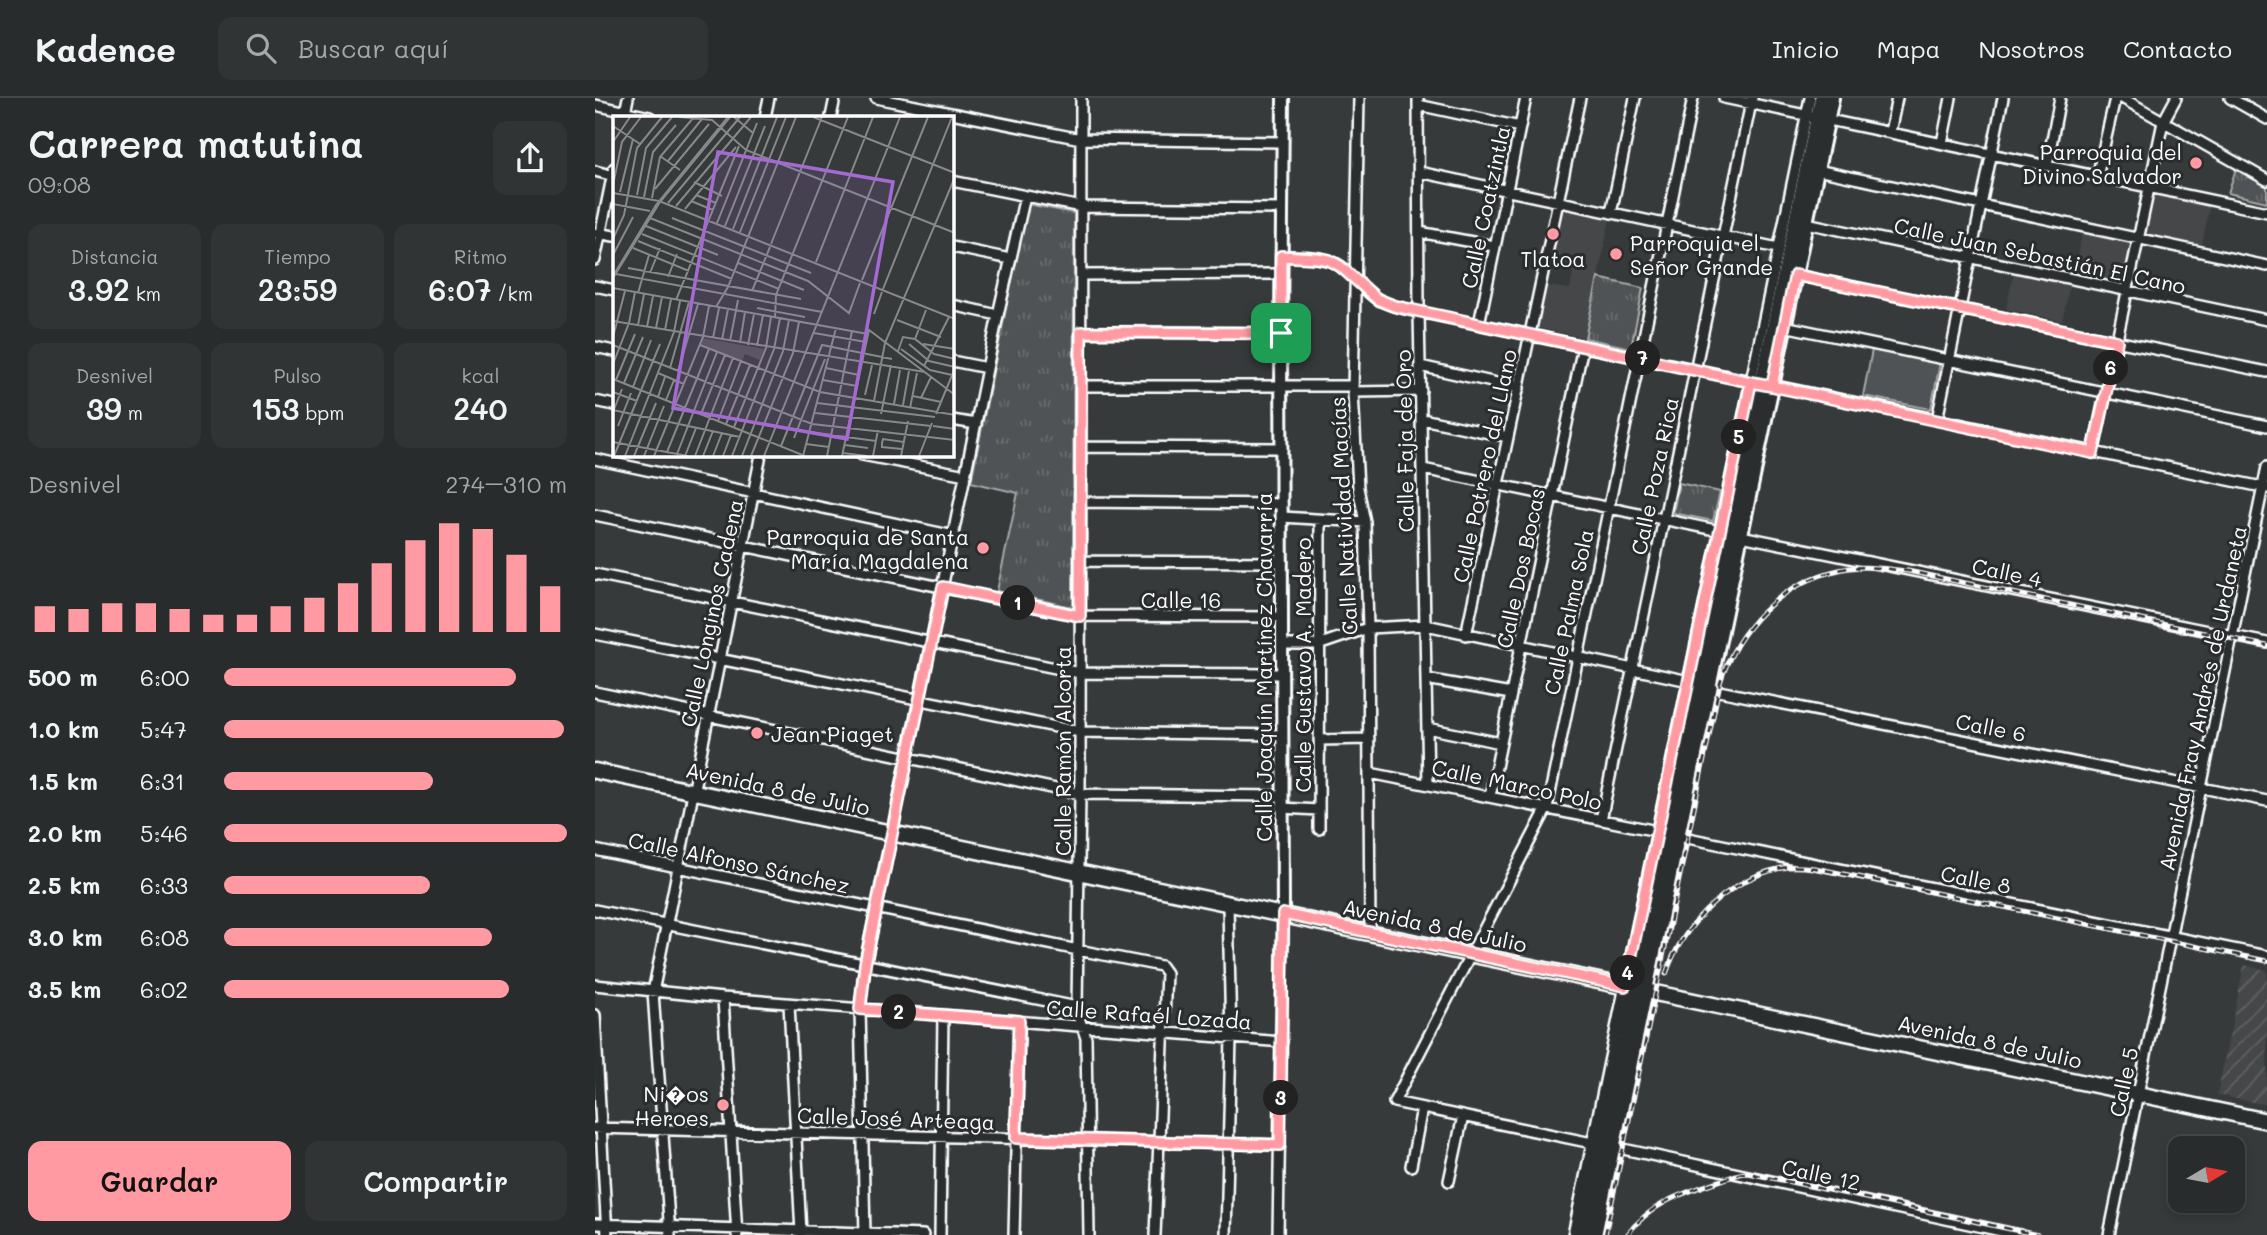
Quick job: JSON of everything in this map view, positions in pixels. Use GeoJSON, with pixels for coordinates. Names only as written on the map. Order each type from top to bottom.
{"type":"FeatureCollection","features":[{"type":"Feature","properties":{"kind":"main road"},"geometry":{"type":"LineString","coordinates":[[1583,1235],[1635,988],[1678,808],[1699,685],[1821,98]]}},
{"type":"Feature","properties":{"kind":"main road"},"geometry":{"type":"LineString","coordinates":[[1699,685],[1741,536],[1761,384],[1784,326],[1817,170],[1817,117],[1832,98]]}},
{"type":"Feature","properties":{"kind":"main road","name":"Avenida 8 de Julio"},"geometry":{"type":"LineString","coordinates":[[595,771],[2267,1121]]}},
{"type":"Feature","properties":{"kind":"main road"},"geometry":{"type":"LineString","coordinates":[[1595,1235],[1614,1147],[1635,988],[1678,836],[1678,808]]}},
{"type":"Feature","properties":{"kind":"street"},"geometry":{"type":"LineString","coordinates":[[595,105],[625,115],[628,98]]}},
{"type":"Feature","properties":{"kind":"street"},"geometry":{"type":"LineString","coordinates":[[765,116],[769,98]]}},
{"type":"Feature","properties":{"kind":"street"},"geometry":{"type":"LineString","coordinates":[[831,116],[835,98]]}},
{"type":"Feature","properties":{"kind":"street"},"geometry":{"type":"LineString","coordinates":[[876,98],[1081,139],[1282,142]]}},
{"type":"Feature","properties":{"kind":"street","name":"Calle Ramón Alcorta"},"geometry":{"type":"LineString","coordinates":[[1081,98],[1077,1015],[1086,1038],[1089,1235]]}},
{"type":"Feature","properties":{"kind":"street","name":"Calle Joaquín Martínez Chavarría"},"geometry":{"type":"LineString","coordinates":[[1278,1235],[1283,914],[1283,98]]}},
{"type":"Feature","properties":{"kind":"street","name":"Calle Natividad Macías"},"geometry":{"type":"LineString","coordinates":[[1359,98],[1353,389],[1358,488],[1365,522],[1370,933]]}},
{"type":"Feature","properties":{"kind":"street","name":"Calle Coatzintla"},"geometry":{"type":"LineString","coordinates":[[1479,324],[1525,98]]}},
{"type":"Feature","properties":{"kind":"street","name":"Calle Potrero del Llano"},"geometry":{"type":"LineString","coordinates":[[1466,635],[1580,98]]}},
{"type":"Feature","properties":{"kind":"street"},"geometry":{"type":"LineString","coordinates":[[1611,213],[1635,98]]}},
{"type":"Feature","properties":{"kind":"street","name":"Calle Palma Sola"},"geometry":{"type":"LineString","coordinates":[[1422,1108],[1394,1102],[1547,808],[1693,98]]}},
{"type":"Feature","properties":{"kind":"street"},"geometry":{"type":"LineString","coordinates":[[1724,98],[1751,101],[2267,212]]}},
{"type":"Feature","properties":{"kind":"street"},"geometry":{"type":"LineString","coordinates":[[1573,1235],[1593,1143],[1635,988],[1657,831],[1699,685],[1720,531],[1761,384],[1778,248],[1817,117],[1810,98]]}},
{"type":"Feature","properties":{"kind":"street"},"geometry":{"type":"LineString","coordinates":[[1890,132],[1897,98]]}},
{"type":"Feature","properties":{"kind":"street"},"geometry":{"type":"LineString","coordinates":[[1942,143],[1951,98]]}},
{"type":"Feature","properties":{"kind":"street"},"geometry":{"type":"LineString","coordinates":[[1937,420],[2003,98]]}},
{"type":"Feature","properties":{"kind":"street"},"geometry":{"type":"LineString","coordinates":[[2047,166],[2060,98]]}},
{"type":"Feature","properties":{"kind":"street"},"geometry":{"type":"LineString","coordinates":[[2097,177],[2115,98]]}},
{"type":"Feature","properties":{"kind":"street"},"geometry":{"type":"LineString","coordinates":[[2122,98],[2267,180]]}},
{"type":"Feature","properties":{"kind":"street"},"geometry":{"type":"LineString","coordinates":[[2093,453],[2163,122],[2176,98]]}},
{"type":"Feature","properties":{"kind":"street"},"geometry":{"type":"LineString","coordinates":[[2230,98],[2267,119]]}},
{"type":"Feature","properties":{"kind":"street"},"geometry":{"type":"LineString","coordinates":[[1418,101],[1520,127]]}},
{"type":"Feature","properties":{"kind":"street","name":"Calle Faja de Oro"},"geometry":{"type":"LineString","coordinates":[[1418,101],[1427,784]]}},
{"type":"Feature","properties":{"kind":"street","name":"Calle Poza Rica"},"geometry":{"type":"LineString","coordinates":[[1601,820],[1751,101]]}},
{"type":"Feature","properties":{"kind":"street"},"geometry":{"type":"LineString","coordinates":[[1817,170],[2267,266]]}},
{"type":"Feature","properties":{"kind":"street"},"geometry":{"type":"LineString","coordinates":[[595,172],[613,173]]}},
{"type":"Feature","properties":{"kind":"street"},"geometry":{"type":"LineString","coordinates":[[1419,172],[1778,248]]}},
{"type":"Feature","properties":{"kind":"street"},"geometry":{"type":"LineString","coordinates":[[595,260],[598,233],[613,177]]}},
{"type":"Feature","properties":{"kind":"street"},"geometry":{"type":"LineString","coordinates":[[954,181],[1081,207],[1282,209]]}},
{"type":"Feature","properties":{"kind":"street"},"geometry":{"type":"LineString","coordinates":[[865,1234],[860,1009],[865,964],[998,315],[1025,196]]}},
{"type":"Feature","properties":{"kind":"street","name":"Calle Juan Sebastián El Cano"},"geometry":{"type":"LineString","coordinates":[[1806,223],[2267,320]]}},
{"type":"Feature","properties":{"kind":"street"},"geometry":{"type":"LineString","coordinates":[[1419,232],[1494,246]]}},
{"type":"Feature","properties":{"kind":"street"},"geometry":{"type":"LineString","coordinates":[[954,247],[1010,259]]}},
{"type":"Feature","properties":{"kind":"street"},"geometry":{"type":"LineString","coordinates":[[1281,256],[1329,260],[1377,299],[1419,312],[2265,488]]}},
{"type":"Feature","properties":{"kind":"street"},"geometry":{"type":"LineString","coordinates":[[1081,275],[1281,274]]}},
{"type":"Feature","properties":{"kind":"street"},"geometry":{"type":"LineString","coordinates":[[1795,275],[2267,372]]}},
{"type":"Feature","properties":{"kind":"street"},"geometry":{"type":"LineString","coordinates":[[595,286],[613,290]]}},
{"type":"Feature","properties":{"kind":"street"},"geometry":{"type":"LineString","coordinates":[[954,305],[998,315]]}},
{"type":"Feature","properties":{"kind":"street"},"geometry":{"type":"LineString","coordinates":[[1784,326],[2267,426]]}},
{"type":"Feature","properties":{"kind":"street"},"geometry":{"type":"LineString","coordinates":[[1081,332],[1281,333]]}},
{"type":"Feature","properties":{"kind":"street","name":"Calle Dos Bocas"},"geometry":{"type":"LineString","coordinates":[[1490,796],[1583,346]]}},
{"type":"Feature","properties":{"kind":"street"},"geometry":{"type":"LineString","coordinates":[[595,347],[613,351]]}},
{"type":"Feature","properties":{"kind":"street"},"geometry":{"type":"LineString","coordinates":[[954,360],[987,368]]}},
{"type":"Feature","properties":{"kind":"street"},"geometry":{"type":"LineString","coordinates":[[1420,366],[1519,388]]}},
{"type":"Feature","properties":{"kind":"street"},"geometry":{"type":"LineString","coordinates":[[1080,386],[1421,391]]}},
{"type":"Feature","properties":{"kind":"street"},"geometry":{"type":"LineString","coordinates":[[595,401],[613,405]]}},
{"type":"Feature","properties":{"kind":"street"},"geometry":{"type":"LineString","coordinates":[[954,419],[976,424]]}},
{"type":"Feature","properties":{"kind":"street"},"geometry":{"type":"LineString","coordinates":[[1422,419],[1509,437]]}},
{"type":"Feature","properties":{"kind":"street"},"geometry":{"type":"LineString","coordinates":[[1080,447],[1282,448]]}},
{"type":"Feature","properties":{"kind":"street","name":"Calle Longinos Cadena"},"geometry":{"type":"LineString","coordinates":[[669,1231],[653,992],[761,457]]}},
{"type":"Feature","properties":{"kind":"street"},"geometry":{"type":"LineString","coordinates":[[872,457],[966,475]]}},
{"type":"Feature","properties":{"kind":"street"},"geometry":{"type":"LineString","coordinates":[[595,459],[954,536]]}},
{"type":"Feature","properties":{"kind":"street","name":"Avenida Fray Andrés de Urdaneta"},"geometry":{"type":"LineString","coordinates":[[2171,936],[2265,488],[2267,467]]}},
{"type":"Feature","properties":{"kind":"street"},"geometry":{"type":"LineString","coordinates":[[1423,469],[1720,531]]}},
{"type":"Feature","properties":{"kind":"street"},"geometry":{"type":"LineString","coordinates":[[1080,502],[1282,504]]}},
{"type":"Feature","properties":{"kind":"street","name":"Calle 16"},"geometry":{"type":"LineString","coordinates":[[595,515],[1080,616],[1282,617]]}},
{"type":"Feature","properties":{"kind":"street"},"geometry":{"type":"LineString","coordinates":[[1282,517],[1365,522]]}},
{"type":"Feature","properties":{"kind":"street","name":"Calle Gustavo A. Madero"},"geometry":{"type":"LineString","coordinates":[[1319,520],[1319,829]]}},
{"type":"Feature","properties":{"kind":"street","name":"Calle 4"},"geometry":{"type":"LineString","coordinates":[[1741,536],[2267,643]]}},
{"type":"Feature","properties":{"kind":"street"},"geometry":{"type":"LineString","coordinates":[[1080,562],[1282,562]]}},
{"type":"Feature","properties":{"kind":"street"},"geometry":{"type":"LineString","coordinates":[[595,574],[1080,673],[1282,674]]}},
{"type":"Feature","properties":{"kind":"street","name":"Calle 6"},"geometry":{"type":"LineString","coordinates":[[1282,645],[1318,645],[1368,628],[1426,625],[1699,685],[2267,801]]}},
{"type":"Feature","properties":{"kind":"street"},"geometry":{"type":"LineString","coordinates":[[595,634],[1080,732],[1281,735]]}},
{"type":"Feature","properties":{"kind":"street"},"geometry":{"type":"LineString","coordinates":[[1426,679],[1511,695]]}},
{"type":"Feature","properties":{"kind":"street"},"geometry":{"type":"LineString","coordinates":[[595,692],[1080,794],[1281,796]]}},
{"type":"Feature","properties":{"kind":"street"},"geometry":{"type":"LineString","coordinates":[[1427,728],[1501,743]]}},
{"type":"Feature","properties":{"kind":"street"},"geometry":{"type":"LineString","coordinates":[[1319,740],[1369,739]]}},
{"type":"Feature","properties":{"kind":"street","name":"Calle Marco Polo"},"geometry":{"type":"LineString","coordinates":[[1370,773],[1657,831]]}},
{"type":"Feature","properties":{"kind":"street"},"geometry":{"type":"LineString","coordinates":[[1281,808],[1319,810]]}},
{"type":"Feature","properties":{"kind":"street","name":"Calle 8"},"geometry":{"type":"LineString","coordinates":[[1678,836],[2267,956]]}},
{"type":"Feature","properties":{"kind":"street","name":"Calle Alfonso Sánchez"},"geometry":{"type":"LineString","coordinates":[[595,850],[1161,966],[1166,973],[1162,1032]]}},
{"type":"Feature","properties":{"kind":"street"},"geometry":{"type":"LineString","coordinates":[[1226,1235],[1231,1038],[1228,904]]}},
{"type":"Feature","properties":{"kind":"street"},"geometry":{"type":"LineString","coordinates":[[595,910],[1077,1007]]}},
{"type":"Feature","properties":{"kind":"street","name":"Calle 5"},"geometry":{"type":"LineString","coordinates":[[2109,1235],[2171,936]]}},
{"type":"Feature","properties":{"kind":"street","name":"Calle Rafaél Lozada"},"geometry":{"type":"LineString","coordinates":[[595,985],[789,1004],[1282,1042]]}},
{"type":"Feature","properties":{"kind":"street"},"geometry":{"type":"LineString","coordinates":[[723,998],[737,1232]]}},
{"type":"Feature","properties":{"kind":"street"},"geometry":{"type":"LineString","coordinates":[[789,1004],[800,1233]]}},
{"type":"Feature","properties":{"kind":"street"},"geometry":{"type":"LineString","coordinates":[[595,1014],[598,1128],[607,1235]]}},
{"type":"Feature","properties":{"kind":"street"},"geometry":{"type":"LineString","coordinates":[[940,1235],[943,1016]]}},
{"type":"Feature","properties":{"kind":"street"},"geometry":{"type":"LineString","coordinates":[[1014,1235],[1019,1021]]}},
{"type":"Feature","properties":{"kind":"street"},"geometry":{"type":"LineString","coordinates":[[1155,1235],[1162,1032]]}},
{"type":"Feature","properties":{"kind":"street"},"geometry":{"type":"LineString","coordinates":[[1411,1166],[1422,1108],[1593,1143]]}},
{"type":"Feature","properties":{"kind":"street"},"geometry":{"type":"LineString","coordinates":[[1449,1181],[1463,1115]]}},
{"type":"Feature","properties":{"kind":"street","name":"Calle José Arteaga"},"geometry":{"type":"LineString","coordinates":[[598,1128],[1280,1145]]}},
{"type":"Feature","properties":{"kind":"street","name":"Calle 12"},"geometry":{"type":"LineString","coordinates":[[1614,1147],[2020,1235]]}},
{"type":"Feature","properties":{"kind":"street"},"geometry":{"type":"LineString","coordinates":[[595,1224],[669,1231],[923,1235]]}},
{"type":"Feature","properties":{"kind":"shaded area"},"geometry":{"type":"Polygon","coordinates":[[[2154,193],[2210,205],[2202,245],[2146,233],[2154,193]]]}},
{"type":"Feature","properties":{"kind":"shaded area"},"geometry":{"type":"Polygon","coordinates":[[[1563,209],[1610,219],[1585,338],[1538,328],[1547,286],[1570,289],[1573,273],[1551,268],[1563,209]]]}},
{"type":"Feature","properties":{"kind":"shaded area"},"geometry":{"type":"Polygon","coordinates":[[[2082,233],[2130,242],[2122,284],[2074,274],[2082,233]]]}},
{"type":"Feature","properties":{"kind":"shaded area"},"geometry":{"type":"Polygon","coordinates":[[[2014,272],[2070,284],[2062,321],[2006,309],[2014,272]]]}},
{"type":"Feature","properties":{"kind":"shaded area"},"geometry":{"type":"Polygon","coordinates":[[[2244,965],[2267,970],[2267,1105],[2217,1095],[2244,965]]]}},
{"type":"Feature","properties":{"kind":"green space"},"geometry":{"type":"Polygon","coordinates":[[[2236,169],[2267,186],[2267,202],[2228,193],[2236,169]]]}},
{"type":"Feature","properties":{"kind":"green space"},"geometry":{"type":"Polygon","coordinates":[[[1027,204],[1074,213],[1073,607],[997,591],[1018,493],[971,482],[1027,204]]]}},
{"type":"Feature","properties":{"kind":"green space"},"geometry":{"type":"Polygon","coordinates":[[[1598,278],[1643,288],[1631,348],[1585,338],[1598,278]]]}},
{"type":"Feature","properties":{"kind":"green space"},"geometry":{"type":"Polygon","coordinates":[[[1872,350],[1940,363],[1931,409],[1863,396],[1872,350]]]}},
{"type":"Feature","properties":{"kind":"green space"},"geometry":{"type":"Polygon","coordinates":[[[1679,483],[1720,492],[1713,521],[1673,513],[1679,483]]]}},
{"type":"Feature","properties":{"kind":"railway"},"geometry":{"type":"LineString","coordinates":[[1605,1235],[1720,683],[1738,644],[1764,611],[1798,585],[1818,576],[1847,568],[1873,568],[1908,571],[2267,646]]}},
{"type":"Feature","properties":{"kind":"railway"},"geometry":{"type":"LineString","coordinates":[[1666,974],[1684,937],[1712,904],[1748,880],[1788,867],[1815,868],[2267,961]]}},
{"type":"Feature","properties":{"kind":"railway"},"geometry":{"type":"LineString","coordinates":[[1627,1235],[1658,1206],[1695,1189],[1748,1173],[2038,1235]]}},
{"type":"Feature","properties":{"kind":"place","name":"Parroquia del Divino Salvador"},"geometry":{"type":"Point","coordinates":[2196,163]}},
{"type":"Feature","properties":{"kind":"place","name":"Tlatoa"},"geometry":{"type":"Point","coordinates":[1553,234]}},
{"type":"Feature","properties":{"kind":"place","name":"Parroquia el Señor Grande"},"geometry":{"type":"Point","coordinates":[1616,254]}},
{"type":"Feature","properties":{"kind":"place","name":"Parroquia de Santa María Magdalena"},"geometry":{"type":"Point","coordinates":[983,548]}},
{"type":"Feature","properties":{"kind":"place","name":"Jean Piaget"},"geometry":{"type":"Point","coordinates":[757,733]}},
{"type":"Feature","properties":{"kind":"place","name":"Ni�os Heroes"},"geometry":{"type":"Point","coordinates":[723,1105]}},
{"type":"Feature","properties":{"kind":"route"},"geometry":{"type":"LineString","coordinates":[[1281,333],[1081,332],[1080,616],[943,587],[865,964],[860,1009],[1019,1021],[1016,1138],[1280,1145],[1283,914],[1625,986],[1751,382],[1772,386],[1795,275],[2117,341],[2093,453],[1760,384],[1751,382],[1479,324],[1419,312],[1394,306],[1377,299],[1340,266],[1317,258],[1281,256],[1281,333]]}}]}
